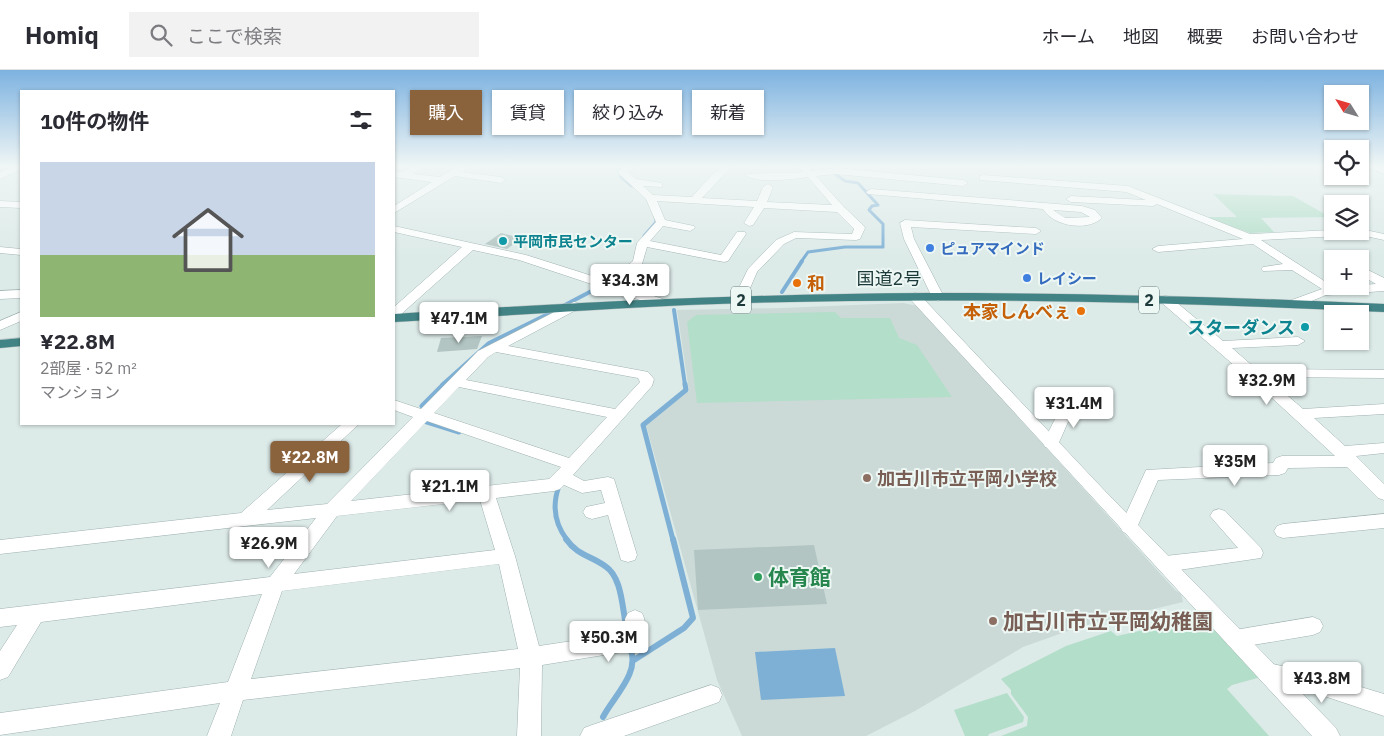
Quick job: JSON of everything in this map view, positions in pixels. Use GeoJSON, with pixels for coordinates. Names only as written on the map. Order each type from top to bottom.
{"type":"FeatureCollection","features":[{"type":"Feature","properties":{"kind":"highway","name":"国道2号"},"geometry":{"type":"LineString","coordinates":[[395,318],[659,302],[915,296],[1166,300],[1384,308]]}},
{"type":"Feature","properties":{"kind":"highway"},"geometry":{"type":"LineString","coordinates":[[0,344],[20,342]]}},
{"type":"Feature","properties":{"kind":"street"},"geometry":{"type":"LineString","coordinates":[[395,209],[415,196]]}},
{"type":"Feature","properties":{"kind":"street"},"geometry":{"type":"LineString","coordinates":[[695,200],[698,196]]}},
{"type":"Feature","properties":{"kind":"street"},"geometry":{"type":"LineString","coordinates":[[749,223],[764,196]]}},
{"type":"Feature","properties":{"kind":"street"},"geometry":{"type":"LineString","coordinates":[[739,300],[752,270],[780,242],[794,235],[856,237],[860,228],[829,196]]}},
{"type":"Feature","properties":{"kind":"street"},"geometry":{"type":"LineString","coordinates":[[889,196],[1046,206]]}},
{"type":"Feature","properties":{"kind":"street"},"geometry":{"type":"LineString","coordinates":[[1145,196],[1252,239],[1324,284]]}},
{"type":"Feature","properties":{"kind":"street"},"geometry":{"type":"LineString","coordinates":[[661,222],[650,198],[840,209]]}},
{"type":"Feature","properties":{"kind":"street"},"geometry":{"type":"LineString","coordinates":[[1057,199],[1074,198],[1163,204]]}},
{"type":"Feature","properties":{"kind":"street"},"geometry":{"type":"LineString","coordinates":[[3,206],[20,205]]}},
{"type":"Feature","properties":{"kind":"street"},"geometry":{"type":"LineString","coordinates":[[661,222],[690,228]]}},
{"type":"Feature","properties":{"kind":"street"},"geometry":{"type":"LineString","coordinates":[[607,284],[638,262],[643,244],[661,222]]}},
{"type":"Feature","properties":{"kind":"street"},"geometry":{"type":"LineString","coordinates":[[938,297],[909,239],[905,223],[1015,232],[1036,231]]}},
{"type":"Feature","properties":{"kind":"street"},"geometry":{"type":"LineString","coordinates":[[395,229],[522,257],[659,302]]}},
{"type":"Feature","properties":{"kind":"street"},"geometry":{"type":"LineString","coordinates":[[1158,249],[1252,239],[1361,232],[1384,237]]}},
{"type":"Feature","properties":{"kind":"street"},"geometry":{"type":"LineString","coordinates":[[643,244],[724,258],[739,237],[724,238]]}},
{"type":"Feature","properties":{"kind":"street"},"geometry":{"type":"LineString","coordinates":[[395,311],[471,245]]}},
{"type":"Feature","properties":{"kind":"street"},"geometry":{"type":"LineString","coordinates":[[0,250],[20,252]]}},
{"type":"Feature","properties":{"kind":"street"},"geometry":{"type":"LineString","coordinates":[[1267,269],[1294,266]]}},
{"type":"Feature","properties":{"kind":"street"},"geometry":{"type":"LineString","coordinates":[[1369,275],[1384,283]]}},
{"type":"Feature","properties":{"kind":"street"},"geometry":{"type":"LineString","coordinates":[[1369,288],[1384,287]]}},
{"type":"Feature","properties":{"kind":"street"},"geometry":{"type":"LineString","coordinates":[[1293,304],[1304,297],[1324,292]]}},
{"type":"Feature","properties":{"kind":"street"},"geometry":{"type":"LineString","coordinates":[[0,295],[20,294]]}},
{"type":"Feature","properties":{"kind":"street"},"geometry":{"type":"LineString","coordinates":[[915,296],[1328,736]]}},
{"type":"Feature","properties":{"kind":"street"},"geometry":{"type":"LineString","coordinates":[[1166,300],[1300,414],[1384,494]]}},
{"type":"Feature","properties":{"kind":"street"},"geometry":{"type":"LineString","coordinates":[[219,736],[234,691],[275,585],[332,510],[483,354],[566,307]]}},
{"type":"Feature","properties":{"kind":"street"},"geometry":{"type":"LineString","coordinates":[[0,326],[20,316]]}},
{"type":"Feature","properties":{"kind":"street"},"geometry":{"type":"LineString","coordinates":[[1218,345],[1298,341]]}},
{"type":"Feature","properties":{"kind":"street"},"geometry":{"type":"LineString","coordinates":[[0,547],[554,485],[647,383],[647,378],[643,375],[494,348]]}},
{"type":"Feature","properties":{"kind":"street"},"geometry":{"type":"LineString","coordinates":[[1252,373],[1384,374]]}},
{"type":"Feature","properties":{"kind":"street"},"geometry":{"type":"LineString","coordinates":[[455,382],[618,414]]}},
{"type":"Feature","properties":{"kind":"street"},"geometry":{"type":"LineString","coordinates":[[395,405],[423,414],[567,470],[582,487],[608,483],[628,555]]}},
{"type":"Feature","properties":{"kind":"street"},"geometry":{"type":"LineString","coordinates":[[1051,443],[1062,418],[1087,406]]}},
{"type":"Feature","properties":{"kind":"street"},"geometry":{"type":"LineString","coordinates":[[1300,414],[1384,409]]}},
{"type":"Feature","properties":{"kind":"street"},"geometry":{"type":"LineString","coordinates":[[247,518],[350,425]]}},
{"type":"Feature","properties":{"kind":"street"},"geometry":{"type":"LineString","coordinates":[[1129,526],[1152,474],[1279,469],[1282,462],[1347,457],[1384,448]]}},
{"type":"Feature","properties":{"kind":"street"},"geometry":{"type":"LineString","coordinates":[[486,492],[506,556],[531,657],[529,736]]}},
{"type":"Feature","properties":{"kind":"street"},"geometry":{"type":"LineString","coordinates":[[592,512],[614,507]]}},
{"type":"Feature","properties":{"kind":"street"},"geometry":{"type":"LineString","coordinates":[[1165,564],[1254,553],[1219,516]]}},
{"type":"Feature","properties":{"kind":"street"},"geometry":{"type":"LineString","coordinates":[[1283,531],[1384,522]]}},
{"type":"Feature","properties":{"kind":"street"},"geometry":{"type":"LineString","coordinates":[[0,618],[506,556]]}},
{"type":"Feature","properties":{"kind":"street"},"geometry":{"type":"LineString","coordinates":[[0,670],[36,614]]}},
{"type":"Feature","properties":{"kind":"street"},"geometry":{"type":"LineString","coordinates":[[0,724],[234,691],[531,657],[635,641],[635,619]]}},
{"type":"Feature","properties":{"kind":"street"},"geometry":{"type":"LineString","coordinates":[[1235,638],[1313,626]]}},
{"type":"Feature","properties":{"kind":"street"},"geometry":{"type":"LineString","coordinates":[[1268,673],[1315,683],[1384,705]]}},
{"type":"Feature","properties":{"kind":"street"},"geometry":{"type":"LineString","coordinates":[[592,736],[627,730],[711,696]]}},
{"type":"Feature","properties":{"kind":"shaded area","name":"加古川市立平岡小学校"},"geometry":{"type":"Polygon","coordinates":[[[903,303],[918,306],[1175,590],[1181,594],[1183,602],[1079,627],[1023,647],[915,711],[866,736],[742,736],[717,680],[646,425],[689,391],[677,310],[903,303]]]}},
{"type":"Feature","properties":{"kind":"green space"},"geometry":{"type":"Polygon","coordinates":[[[1215,196],[1293,196],[1324,214],[1324,217],[1261,218],[1274,232],[1250,233],[1205,217],[1237,217],[1215,196]]]}},
{"type":"Feature","properties":{"kind":"green space"},"geometry":{"type":"Polygon","coordinates":[[[835,312],[841,318],[890,318],[899,338],[917,345],[952,397],[697,403],[687,322],[696,315],[835,312]]]}},
{"type":"Feature","properties":{"kind":"green space"},"geometry":{"type":"Polygon","coordinates":[[[1191,616],[1205,616],[1261,677],[1232,685],[1227,689],[1269,736],[1001,736],[1027,726],[1028,717],[1011,694],[1011,690],[1001,679],[1066,646],[1111,631],[1117,636],[1162,626],[1191,616]]]}},
{"type":"Feature","properties":{"kind":"green space"},"geometry":{"type":"Polygon","coordinates":[[[1007,693],[1024,717],[1023,722],[988,736],[965,736],[954,710],[1007,693]]]}},
{"type":"Feature","properties":{"kind":"water"},"geometry":{"type":"Polygon","coordinates":[[[835,648],[845,696],[761,700],[755,652],[835,648]]]}},
{"type":"Feature","properties":{"kind":"building","name":"平岡市民センター"},"geometry":{"type":"Polygon","coordinates":[[[501,233],[522,238],[507,249],[485,244],[501,233]]]}},
{"type":"Feature","properties":{"kind":"building"},"geometry":{"type":"Polygon","coordinates":[[[482,336],[477,349],[437,352],[441,338],[482,336]]]}},
{"type":"Feature","properties":{"kind":"building","name":"体育館"},"geometry":{"type":"Polygon","coordinates":[[[814,545],[827,604],[698,610],[694,550],[814,545]]]}},
{"type":"Feature","properties":{"kind":"waterway"},"geometry":{"type":"LineString","coordinates":[[801,262],[808,252],[845,247],[883,247],[883,224],[869,210],[872,206],[878,205],[870,196]]}},
{"type":"Feature","properties":{"kind":"waterway"},"geometry":{"type":"LineString","coordinates":[[644,236],[656,222],[655,216]]}},
{"type":"Feature","properties":{"kind":"waterway"},"geometry":{"type":"LineString","coordinates":[[782,292],[802,261]]}},
{"type":"Feature","properties":{"kind":"waterway"},"geometry":{"type":"LineString","coordinates":[[563,306],[605,284]]}},
{"type":"Feature","properties":{"kind":"waterway"},"geometry":{"type":"LineString","coordinates":[[674,310],[685,385]]}},
{"type":"Feature","properties":{"kind":"waterway"},"geometry":{"type":"LineString","coordinates":[[442,385],[489,343],[554,311]]}},
{"type":"Feature","properties":{"kind":"waterway"},"geometry":{"type":"LineString","coordinates":[[422,406],[444,384]]}},
{"type":"Feature","properties":{"kind":"waterway"},"geometry":{"type":"LineString","coordinates":[[673,540],[643,425],[686,390],[685,384]]}},
{"type":"Feature","properties":{"kind":"waterway"},"geometry":{"type":"LineString","coordinates":[[424,421],[459,432]]}},
{"type":"Feature","properties":{"kind":"waterway"},"geometry":{"type":"LineString","coordinates":[[559,486],[555,507],[557,521],[567,540]]}},
{"type":"Feature","properties":{"kind":"waterway"},"geometry":{"type":"LineString","coordinates":[[566,539],[575,549],[600,562],[611,571],[618,585],[626,625]]}},
{"type":"Feature","properties":{"kind":"waterway"},"geometry":{"type":"LineString","coordinates":[[634,660],[684,628],[693,618],[673,539]]}},
{"type":"Feature","properties":{"kind":"waterway"},"geometry":{"type":"LineString","coordinates":[[603,717],[629,675],[632,666],[630,648]]}},
{"type":"Feature","properties":{"kind":"place","name":"平岡市民センター"},"geometry":{"type":"Point","coordinates":[503,241]}},
{"type":"Feature","properties":{"kind":"place","name":"ピュアマインド"},"geometry":{"type":"Point","coordinates":[930,248]}},
{"type":"Feature","properties":{"kind":"place","name":"レイシー"},"geometry":{"type":"Point","coordinates":[1027,278]}},
{"type":"Feature","properties":{"kind":"place","name":"和"},"geometry":{"type":"Point","coordinates":[797,283]}},
{"type":"Feature","properties":{"kind":"place","name":"本家しんべぇ"},"geometry":{"type":"Point","coordinates":[1081,311]}},
{"type":"Feature","properties":{"kind":"place","name":"スターダンス"},"geometry":{"type":"Point","coordinates":[1305,327]}},
{"type":"Feature","properties":{"kind":"place","name":"加古川市立平岡小学校"},"geometry":{"type":"Point","coordinates":[867,478]}},
{"type":"Feature","properties":{"kind":"place","name":"体育館"},"geometry":{"type":"Point","coordinates":[758,577]}},
{"type":"Feature","properties":{"kind":"place","name":"加古川市立平岡幼稚園"},"geometry":{"type":"Point","coordinates":[993,621]}}]}
